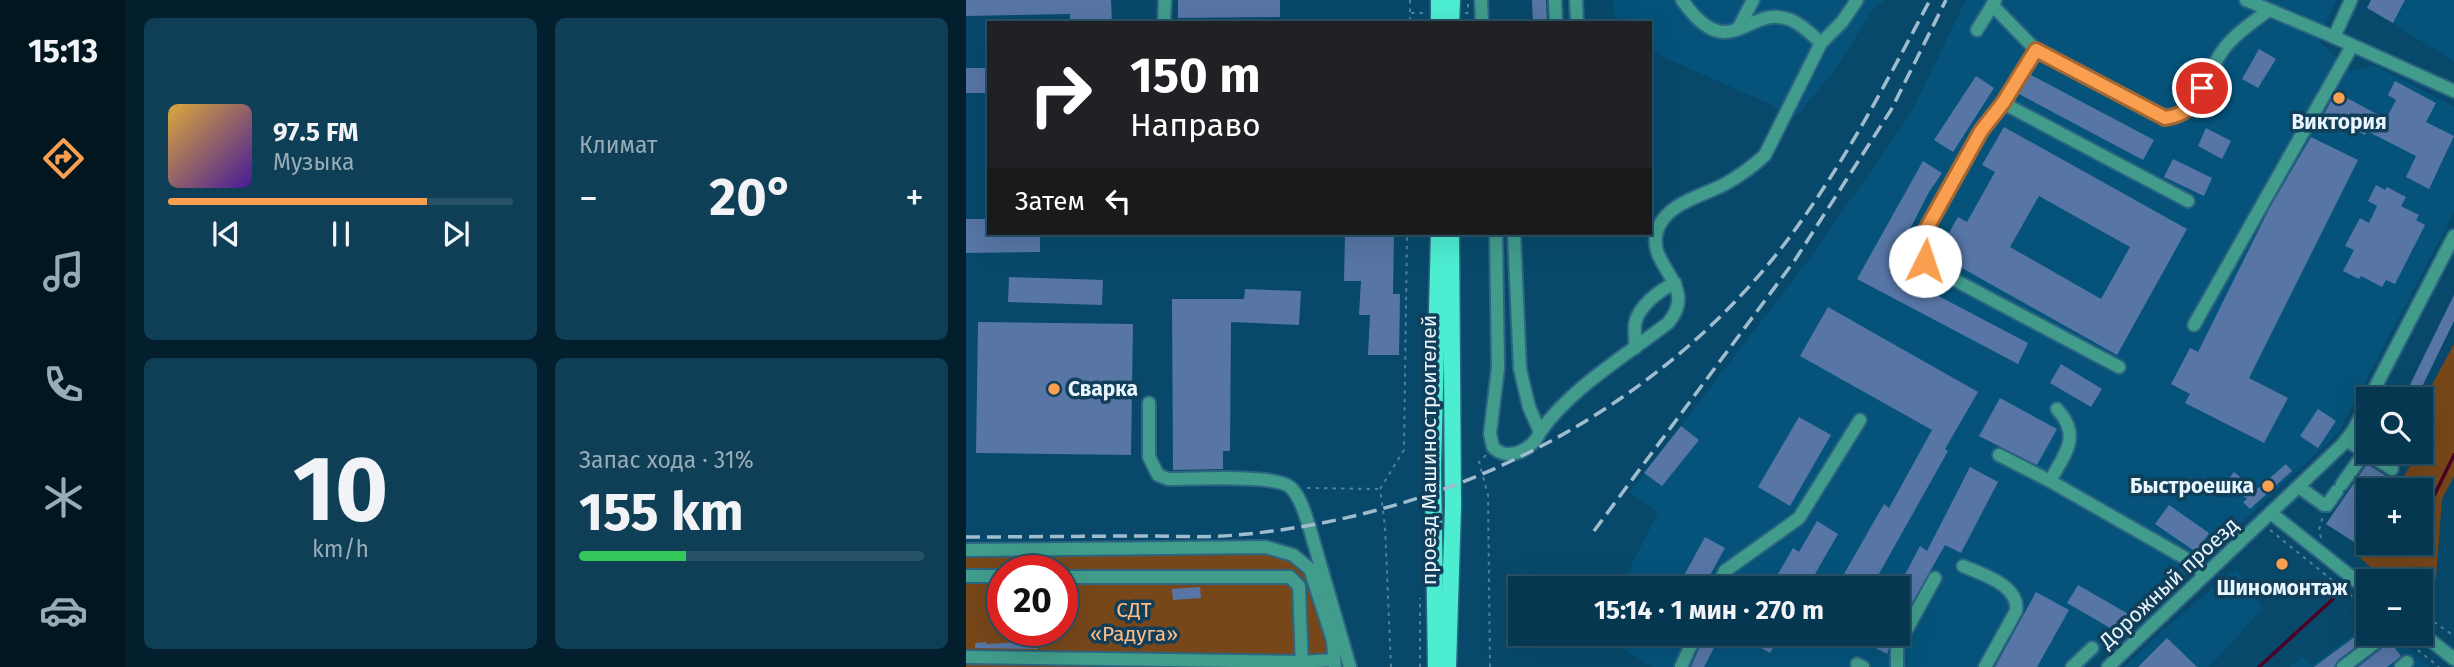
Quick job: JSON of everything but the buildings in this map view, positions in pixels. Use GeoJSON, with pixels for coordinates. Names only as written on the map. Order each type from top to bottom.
{"type":"FeatureCollection","features":[{"type":"Feature","properties":{"kind":"main road"},"geometry":{"type":"LineString","coordinates":[[1439,0],[1439,21]]}},
{"type":"Feature","properties":{"kind":"main road"},"geometry":{"type":"LineString","coordinates":[[1451,0],[1451,21]]}},
{"type":"Feature","properties":{"kind":"main road","name":"проезд Машиностроителей"},"geometry":{"type":"LineString","coordinates":[[1436,667],[1433,468],[1439,235]]}},
{"type":"Feature","properties":{"kind":"main road","name":"проезд Машиностроителей"},"geometry":{"type":"LineString","coordinates":[[1448,667],[1453,493],[1451,235]]}},
{"type":"Feature","properties":{"kind":"street"},"geometry":{"type":"LineString","coordinates":[[1164,21],[1165,0]]}},
{"type":"Feature","properties":{"kind":"street"},"geometry":{"type":"LineString","coordinates":[[1481,0],[1482,21]]}},
{"type":"Feature","properties":{"kind":"street"},"geometry":{"type":"LineString","coordinates":[[1555,0],[1556,21]]}},
{"type":"Feature","properties":{"kind":"street"},"geometry":{"type":"LineString","coordinates":[[1576,0],[1577,21]]}},
{"type":"Feature","properties":{"kind":"street"},"geometry":{"type":"LineString","coordinates":[[1682,0],[1710,29],[1726,34],[1774,17],[1789,19],[1821,43]]}},
{"type":"Feature","properties":{"kind":"street"},"geometry":{"type":"LineString","coordinates":[[1738,29],[1753,0]]}},
{"type":"Feature","properties":{"kind":"street"},"geometry":{"type":"LineString","coordinates":[[1496,235],[1498,368],[1490,434],[1493,447],[1504,454],[1514,453],[1533,444],[1552,415],[1570,398],[1668,323],[1677,312],[1680,300],[1675,283],[1659,257],[1656,242],[1659,227],[1669,214],[1686,201],[1726,184],[1765,155],[1821,43],[1842,22],[1857,0]]}},
{"type":"Feature","properties":{"kind":"street"},"geometry":{"type":"LineString","coordinates":[[2246,0],[2454,91]]}},
{"type":"Feature","properties":{"kind":"street"},"geometry":{"type":"LineString","coordinates":[[2334,37],[2351,0]]}},
{"type":"Feature","properties":{"kind":"street"},"geometry":{"type":"LineString","coordinates":[[1977,30],[1994,3],[2036,50],[2165,118],[2178,117],[2191,106],[2222,51],[2236,36],[2269,10]]}},
{"type":"Feature","properties":{"kind":"street"},"geometry":{"type":"LineString","coordinates":[[2194,325],[2352,46]]}},
{"type":"Feature","properties":{"kind":"street"},"geometry":{"type":"LineString","coordinates":[[2036,50],[2003,103],[1981,131],[1923,235],[1921,250],[1925,261],[1934,269],[2119,367]]}},
{"type":"Feature","properties":{"kind":"street"},"geometry":{"type":"LineString","coordinates":[[2003,103],[2188,201]]}},
{"type":"Feature","properties":{"kind":"street"},"geometry":{"type":"LineString","coordinates":[[1514,235],[1520,369],[1529,407],[1540,432]]}},
{"type":"Feature","properties":{"kind":"street","name":"Дорожный проезд"},"geometry":{"type":"LineString","coordinates":[[2376,387],[2454,236]]}},
{"type":"Feature","properties":{"kind":"street"},"geometry":{"type":"LineString","coordinates":[[1635,348],[1636,321],[1641,310],[1658,293],[1675,283]]}},
{"type":"Feature","properties":{"kind":"street"},"geometry":{"type":"LineString","coordinates":[[1149,403],[1149,457],[1158,475],[1168,479],[1255,479],[1286,484],[1292,488],[1303,507],[1350,667]]}},
{"type":"Feature","properties":{"kind":"street"},"geometry":{"type":"LineString","coordinates":[[2050,481],[2069,445],[2071,435],[2070,426],[2057,409]]}},
{"type":"Feature","properties":{"kind":"street"},"geometry":{"type":"LineString","coordinates":[[1723,576],[1725,571],[1799,518],[1860,420]]}},
{"type":"Feature","properties":{"kind":"street","name":"Дорожный проезд"},"geometry":{"type":"LineString","coordinates":[[2108,667],[2299,487],[2346,440],[2356,423]]}},
{"type":"Feature","properties":{"kind":"street"},"geometry":{"type":"LineString","coordinates":[[2346,440],[2356,447]]}},
{"type":"Feature","properties":{"kind":"street"},"geometry":{"type":"LineString","coordinates":[[1999,455],[2185,558],[2205,574]]}},
{"type":"Feature","properties":{"kind":"street"},"geometry":{"type":"LineString","coordinates":[[2299,487],[2327,505],[2356,464]]}},
{"type":"Feature","properties":{"kind":"street"},"geometry":{"type":"LineString","coordinates":[[2382,464],[2392,470]]}},
{"type":"Feature","properties":{"kind":"street"},"geometry":{"type":"LineString","coordinates":[[2271,513],[2356,580]]}},
{"type":"Feature","properties":{"kind":"street"},"geometry":{"type":"LineString","coordinates":[[966,550],[1266,547],[1293,555],[1310,569],[1333,641],[1334,663],[1302,665],[966,657]]}},
{"type":"Feature","properties":{"kind":"street"},"geometry":{"type":"LineString","coordinates":[[1963,566],[1999,583],[2007,589],[2017,605],[1985,667]]}},
{"type":"Feature","properties":{"kind":"street"},"geometry":{"type":"LineString","coordinates":[[966,576],[987,576]]}},
{"type":"Feature","properties":{"kind":"street"},"geometry":{"type":"LineString","coordinates":[[1078,577],[1290,578],[1299,586],[1302,665]]}},
{"type":"Feature","properties":{"kind":"street"},"geometry":{"type":"LineString","coordinates":[[1897,667],[1897,647],[1935,579]]}},
{"type":"Feature","properties":{"kind":"street"},"geometry":{"type":"LineString","coordinates":[[2433,640],[2451,652]]}},
{"type":"Feature","properties":{"kind":"street"},"geometry":{"type":"LineString","coordinates":[[1681,667],[1691,646]]}},
{"type":"Feature","properties":{"kind":"street"},"geometry":{"type":"LineString","coordinates":[[2343,667],[2371,646]]}},
{"type":"Feature","properties":{"kind":"street"},"geometry":{"type":"LineString","coordinates":[[966,647],[967,667]]}},
{"type":"Feature","properties":{"kind":"street"},"geometry":{"type":"LineString","coordinates":[[2072,667],[2092,648]]}},
{"type":"Feature","properties":{"kind":"path"},"geometry":{"type":"LineString","coordinates":[[1410,0],[1410,21]]}},
{"type":"Feature","properties":{"kind":"path"},"geometry":{"type":"LineString","coordinates":[[1410,13],[1424,13]]}},
{"type":"Feature","properties":{"kind":"path"},"geometry":{"type":"LineString","coordinates":[[1391,667],[1385,526],[1380,489],[1404,450],[1407,235]]}},
{"type":"Feature","properties":{"kind":"path"},"geometry":{"type":"LineString","coordinates":[[1490,667],[1488,495],[1479,462],[1493,447]]}},
{"type":"Feature","properties":{"kind":"path"},"geometry":{"type":"LineString","coordinates":[[1292,488],[1380,489]]}},
{"type":"Feature","properties":{"kind":"path"},"geometry":{"type":"LineString","coordinates":[[2325,542],[2320,537],[2319,530],[2327,505]]}},
{"type":"Feature","properties":{"kind":"path"},"geometry":{"type":"LineString","coordinates":[[2261,522],[2356,599]]}},
{"type":"Feature","properties":{"kind":"path"},"geometry":{"type":"LineString","coordinates":[[2433,621],[2454,636]]}},
{"type":"Feature","properties":{"kind":"path"},"geometry":{"type":"LineString","coordinates":[[2413,646],[2439,667]]}},
{"type":"Feature","properties":{"kind":"shaded area"},"geometry":{"type":"Polygon","coordinates":[[[1614,0],[1886,0],[1876,5],[1835,69],[1797,116],[1652,52],[1652,21],[1623,21],[1614,17],[1614,0]]]}},
{"type":"Feature","properties":{"kind":"shaded area"},"geometry":{"type":"Polygon","coordinates":[[[1966,0],[2336,0],[2318,40],[2351,71],[2374,65],[2454,107],[2454,212],[2363,387],[2356,387],[2356,399],[2339,432],[2086,667],[1653,667],[1617,646],[1910,646],[1910,576],[1626,576],[1658,513],[1630,492],[1807,262],[1910,115],[1966,0]]]}},
{"type":"Feature","properties":{"kind":"shaded area"},"geometry":{"type":"Polygon","coordinates":[[[2371,0],[2454,0],[2454,61],[2367,8],[2371,0]]]}},
{"type":"Feature","properties":{"kind":"shaded area"},"geometry":{"type":"Polygon","coordinates":[[[2236,569],[2262,609],[2209,667],[2124,667],[2162,631],[2236,569]]]}},
{"type":"Feature","properties":{"kind":"shaded area"},"geometry":{"type":"Polygon","coordinates":[[[2356,633],[2356,646],[2405,646],[2430,667],[2290,667],[2304,656],[2311,666],[2356,633]]]}},
{"type":"Feature","properties":{"kind":"green space"},"geometry":{"type":"Polygon","coordinates":[[[2454,344],[2454,476],[2442,499],[2436,578],[2433,581],[2433,569],[2373,569],[2357,555],[2433,555],[2433,478],[2403,478],[2411,464],[2433,464],[2433,387],[2431,387],[2454,344]]]}},
{"type":"Feature","properties":{"kind":"green space","name":"СДТ «Радуга»"},"geometry":{"type":"Polygon","coordinates":[[[1266,547],[1310,569],[1335,667],[966,667],[966,550],[1266,547]]]}},
{"type":"Feature","properties":{"kind":"waterway"},"geometry":{"type":"LineString","coordinates":[[2433,498],[2454,455]]}},
{"type":"Feature","properties":{"kind":"waterway"},"geometry":{"type":"LineString","coordinates":[[2259,667],[2333,599]]}},
{"type":"Feature","properties":{"kind":"railway"},"geometry":{"type":"LineString","coordinates":[[966,537],[1213,536],[1315,524],[1393,506],[1469,479],[1542,446],[1611,405],[1675,357],[1734,303],[1786,242],[1826,184],[1863,124],[1930,0]]}},
{"type":"Feature","properties":{"kind":"railway"},"geometry":{"type":"LineString","coordinates":[[1594,531],[1795,260],[1891,110],[1946,0]]}},
{"type":"Feature","properties":{"kind":"place","name":"Виктория"},"geometry":{"type":"Point","coordinates":[2339,98]}},
{"type":"Feature","properties":{"kind":"place","name":"Сварка"},"geometry":{"type":"Point","coordinates":[1054,389]}},
{"type":"Feature","properties":{"kind":"place","name":"Быстроешка"},"geometry":{"type":"Point","coordinates":[2268,486]}},
{"type":"Feature","properties":{"kind":"place","name":"Шиномонтаж"},"geometry":{"type":"Point","coordinates":[2282,564]}},
{"type":"Feature","properties":{"kind":"route"},"geometry":{"type":"LineString","coordinates":[[1925,261],[1921,250],[1923,235],[1981,131],[2003,103],[2036,50],[2165,118],[2178,117],[2191,106],[2202,88]]}}]}
